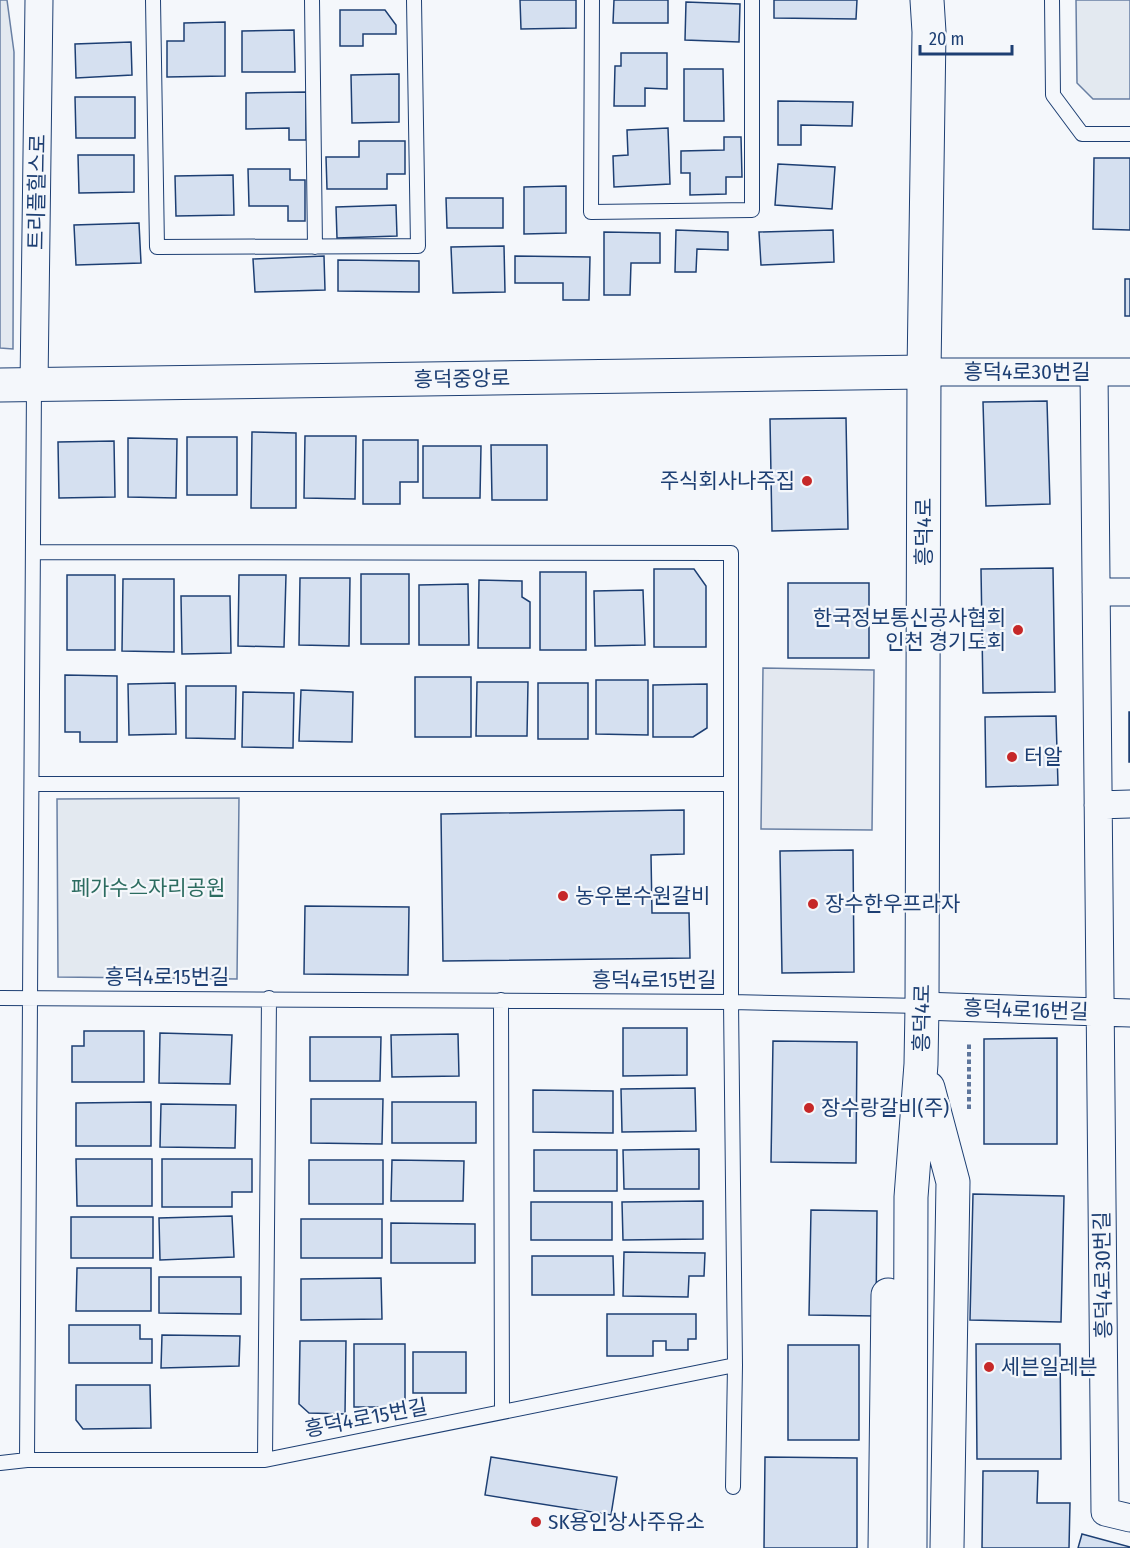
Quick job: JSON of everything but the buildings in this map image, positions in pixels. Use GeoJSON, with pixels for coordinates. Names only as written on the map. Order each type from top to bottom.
{"type":"FeatureCollection","features":[{"type":"Feature","properties":{"kind":"street","name":"트리플힐스로"},"geometry":{"type":"LineString","coordinates":[[34,385],[39,0]]}},
{"type":"Feature","properties":{"kind":"street","name":"흥덕4로"},"geometry":{"type":"LineString","coordinates":[[921,1064],[924,372],[929,32],[927,0]]}},
{"type":"Feature","properties":{"kind":"street","name":"흥덕중앙로"},"geometry":{"type":"LineString","coordinates":[[0,385],[924,372]]}},
{"type":"Feature","properties":{"kind":"street","name":"흥덕4로30번길"},"geometry":{"type":"LineString","coordinates":[[924,372],[1130,372]]}},
{"type":"Feature","properties":{"kind":"street"},"geometry":{"type":"LineString","coordinates":[[1094,372],[1100,1013]]}},
{"type":"Feature","properties":{"kind":"street"},"geometry":{"type":"LineString","coordinates":[[1096,592],[1130,592]]}},
{"type":"Feature","properties":{"kind":"street"},"geometry":{"type":"LineString","coordinates":[[1098,805],[1130,804]]}},
{"type":"Feature","properties":{"kind":"street","name":"흥덕4로16번길"},"geometry":{"type":"LineString","coordinates":[[922,1006],[1130,1013]]}},
{"type":"Feature","properties":{"kind":"street","name":"흥덕4로30번길"},"geometry":{"type":"LineString","coordinates":[[1100,1013],[1105,1512],[1130,1518]]}},
{"type":"Feature","properties":{"kind":"street"},"geometry":{"type":"LineString","coordinates":[[921,1064],[922,1197],[932,1548]]}},
{"type":"Feature","properties":{"kind":"street"},"geometry":{"type":"LineString","coordinates":[[885,1548],[888,1182],[921,1064]]}},
{"type":"Feature","properties":{"kind":"street"},"geometry":{"type":"LineString","coordinates":[[921,1064],[953,1182],[947,1548]]}},
{"type":"Feature","properties":{"kind":"street"},"geometry":{"type":"LineString","coordinates":[[910,1548],[922,1197]]}},
{"type":"Feature","properties":{"kind":"lane"},"geometry":{"type":"LineString","coordinates":[[153,0],[157,247],[418,246],[414,0]]}},
{"type":"Feature","properties":{"kind":"lane"},"geometry":{"type":"LineString","coordinates":[[312,0],[315,247]]}},
{"type":"Feature","properties":{"kind":"lane"},"geometry":{"type":"LineString","coordinates":[[592,0],[591,212],[752,210],[752,0]]}},
{"type":"Feature","properties":{"kind":"lane"},"geometry":{"type":"LineString","coordinates":[[1052,0],[1053,95],[1082,134],[1130,134]]}},
{"type":"Feature","properties":{"kind":"lane"},"geometry":{"type":"LineString","coordinates":[[27,1460],[34,385]]}},
{"type":"Feature","properties":{"kind":"lane"},"geometry":{"type":"LineString","coordinates":[[33,552],[731,553],[731,1002]]}},
{"type":"Feature","properties":{"kind":"lane"},"geometry":{"type":"LineString","coordinates":[[32,783],[731,783]]}},
{"type":"Feature","properties":{"kind":"lane","name":"흥덕4로15번길"},"geometry":{"type":"LineString","coordinates":[[0,998],[501,1000],[922,1006]]}},
{"type":"Feature","properties":{"kind":"lane"},"geometry":{"type":"LineString","coordinates":[[265,1460],[270,999]]}},
{"type":"Feature","properties":{"kind":"lane"},"geometry":{"type":"LineString","coordinates":[[501,1000],[502,1412]]}},
{"type":"Feature","properties":{"kind":"lane","name":"흥덕4로15번길"},"geometry":{"type":"LineString","coordinates":[[731,1002],[735,1365],[733,1487]]}},
{"type":"Feature","properties":{"kind":"lane","name":"흥덕4로15번길"},"geometry":{"type":"LineString","coordinates":[[0,1463],[27,1460],[265,1460],[735,1365]]}},
{"type":"Feature","properties":{"kind":"green space"},"geometry":{"type":"Polygon","coordinates":[[[0,0],[7,0],[14,52],[13,349],[0,348],[0,0]]]}},
{"type":"Feature","properties":{"kind":"green space"},"geometry":{"type":"Polygon","coordinates":[[[1076,0],[1130,0],[1130,99],[1093,99],[1077,83],[1076,0]]]}},
{"type":"Feature","properties":{"kind":"green space","name":"페가수스자리공원"},"geometry":{"type":"Polygon","coordinates":[[[239,798],[237,979],[58,977],[57,799],[239,798]]]}},
{"type":"Feature","properties":{"kind":"shaded area"},"geometry":{"type":"Polygon","coordinates":[[[763,668],[874,670],[872,830],[761,829],[763,668]]]}},
{"type":"Feature","properties":{"kind":"place","name":"주식회사나주집"},"geometry":{"type":"Point","coordinates":[807,481]}},
{"type":"Feature","properties":{"kind":"place","name":"한국정보통신공사협회 인천 경기도회"},"geometry":{"type":"Point","coordinates":[1018,630]}},
{"type":"Feature","properties":{"kind":"place","name":"터알"},"geometry":{"type":"Point","coordinates":[1012,757]}},
{"type":"Feature","properties":{"kind":"place","name":"농우본수원갈비"},"geometry":{"type":"Point","coordinates":[563,896]}},
{"type":"Feature","properties":{"kind":"place","name":"장수한우프라자"},"geometry":{"type":"Point","coordinates":[813,904]}},
{"type":"Feature","properties":{"kind":"place","name":"장수랑갈비(주)"},"geometry":{"type":"Point","coordinates":[809,1108]}},
{"type":"Feature","properties":{"kind":"place","name":"세븐일레븐"},"geometry":{"type":"Point","coordinates":[989,1367]}},
{"type":"Feature","properties":{"kind":"place","name":"SK용인상사주유소"},"geometry":{"type":"Point","coordinates":[536,1522]}}]}
